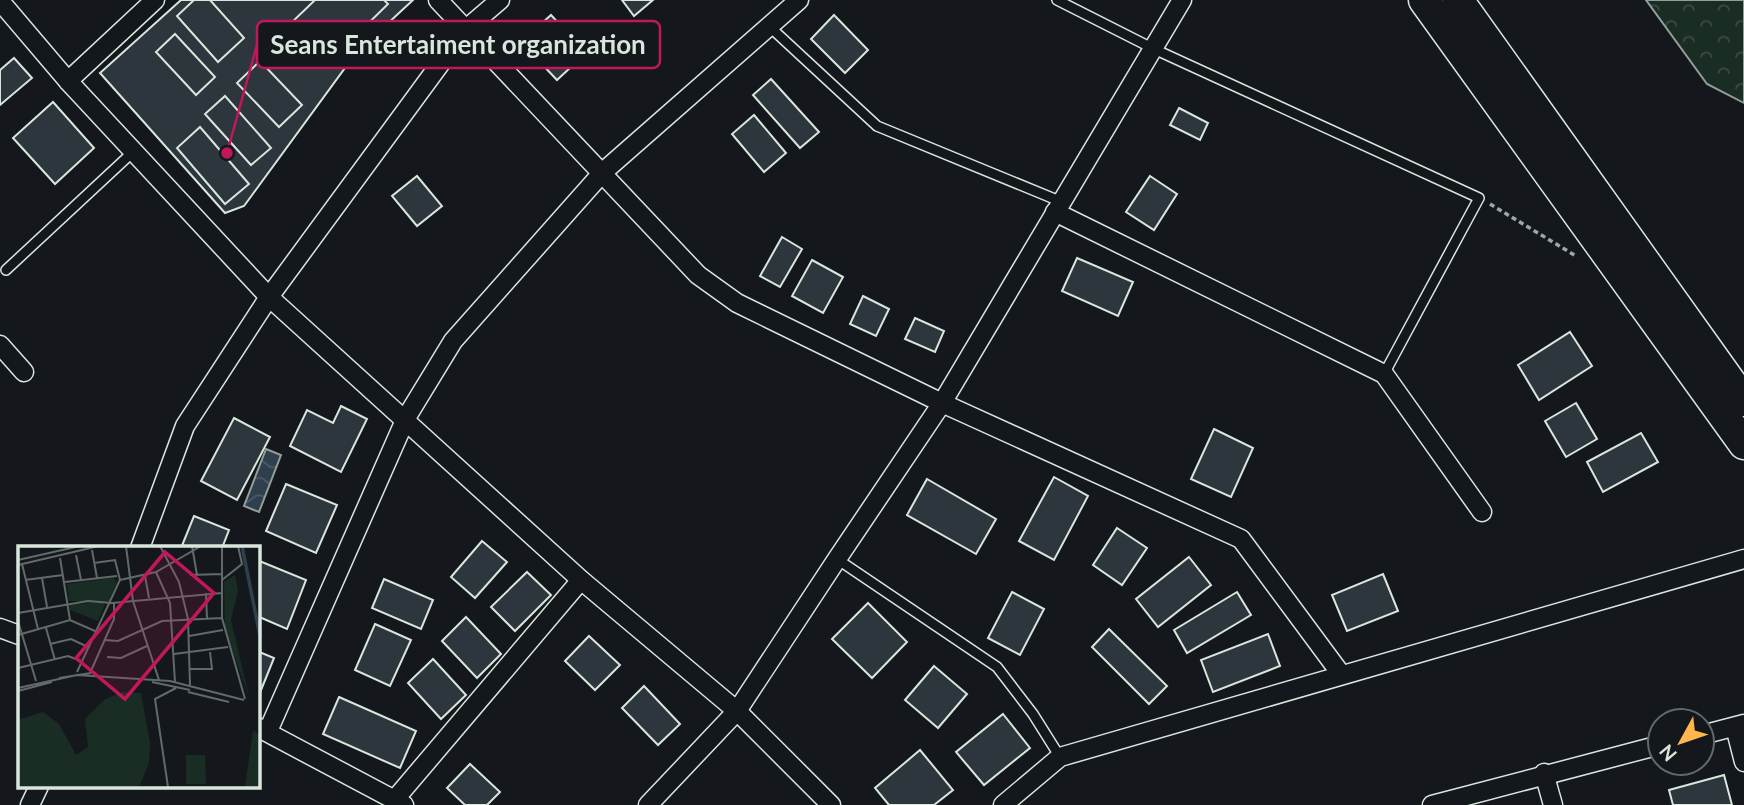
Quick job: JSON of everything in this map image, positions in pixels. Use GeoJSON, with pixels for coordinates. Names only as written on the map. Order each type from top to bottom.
{"type":"FeatureCollection","features":[{"type":"Feature","properties":{"kind":"main road"},"geometry":{"type":"LineString","coordinates":[[1424,0],[1739,423]]}},
{"type":"Feature","properties":{"kind":"main road"},"geometry":{"type":"LineString","coordinates":[[1458,0],[1739,423]]}},
{"type":"Feature","properties":{"kind":"street"},"geometry":{"type":"LineString","coordinates":[[68,81],[155,0]]}},
{"type":"Feature","properties":{"kind":"street"},"geometry":{"type":"LineString","coordinates":[[438,0],[698,275],[737,303],[942,403],[1241,539],[1341,674]]}},
{"type":"Feature","properties":{"kind":"street"},"geometry":{"type":"LineString","coordinates":[[140,546],[185,426],[269,297],[465,30],[500,0]]}},
{"type":"Feature","properties":{"kind":"street"},"geometry":{"type":"LineString","coordinates":[[581,580],[400,802],[263,729],[406,418],[453,341],[603,172],[799,0]]}},
{"type":"Feature","properties":{"kind":"street"},"geometry":{"type":"LineString","coordinates":[[648,805],[737,711],[942,403],[1182,0]]}},
{"type":"Feature","properties":{"kind":"street"},"geometry":{"type":"LineString","coordinates":[[0,1],[68,81],[269,297],[406,418],[581,580],[737,711],[831,805]]}},
{"type":"Feature","properties":{"kind":"street"},"geometry":{"type":"LineString","coordinates":[[1058,207],[1384,374],[1482,512]]}},
{"type":"Feature","properties":{"kind":"street"},"geometry":{"type":"LineString","coordinates":[[0,345],[24,372]]}},
{"type":"Feature","properties":{"kind":"street"},"geometry":{"type":"LineString","coordinates":[[1739,423],[1744,459]]}},
{"type":"Feature","properties":{"kind":"street"},"geometry":{"type":"LineString","coordinates":[[1003,805],[1060,757],[1744,559]]}},
{"type":"Feature","properties":{"kind":"street"},"geometry":{"type":"LineString","coordinates":[[0,628],[18,635]]}},
{"type":"Feature","properties":{"kind":"street"},"geometry":{"type":"LineString","coordinates":[[1716,732],[1739,726],[1744,762]]}},
{"type":"Feature","properties":{"kind":"street"},"geometry":{"type":"LineString","coordinates":[[1432,805],[1544,773],[1646,748]]}},
{"type":"Feature","properties":{"kind":"street"},"geometry":{"type":"LineString","coordinates":[[1544,773],[1553,805]]}},
{"type":"Feature","properties":{"kind":"street"},"geometry":{"type":"LineString","coordinates":[[30,805],[38,788]]}},
{"type":"Feature","properties":{"kind":"lane"},"geometry":{"type":"LineString","coordinates":[[1057,0],[1154,49],[1479,198],[1384,374]]}},
{"type":"Feature","properties":{"kind":"lane"},"geometry":{"type":"LineString","coordinates":[[770,27],[877,127],[1058,207]]}},
{"type":"Feature","properties":{"kind":"lane"},"geometry":{"type":"LineString","coordinates":[[6,270],[134,151]]}},
{"type":"Feature","properties":{"kind":"lane"},"geometry":{"type":"LineString","coordinates":[[838,559],[997,667],[1033,713],[1060,757]]}},
{"type":"Feature","properties":{"kind":"path"},"geometry":{"type":"LineString","coordinates":[[1479,198],[1585,261]]}},
{"type":"Feature","properties":{"kind":"green space"},"geometry":{"type":"Polygon","coordinates":[[[1646,0],[1744,0],[1744,103],[1707,84],[1646,0]]]}},
{"type":"Feature","properties":{"kind":"water"},"geometry":{"type":"Polygon","coordinates":[[[266,449],[281,455],[259,512],[244,506],[266,449]]]}},
{"type":"Feature","properties":{"kind":"building"},"geometry":{"type":"Polygon","coordinates":[[[181,0],[413,0],[356,53],[244,206],[225,213],[100,73],[181,0]]]}},
{"type":"Feature","properties":{"kind":"building"},"geometry":{"type":"Polygon","coordinates":[[[194,0],[210,0],[244,38],[218,62],[177,16],[194,0]]]}},
{"type":"Feature","properties":{"kind":"building"},"geometry":{"type":"Polygon","coordinates":[[[315,0],[384,0],[388,4],[337,54],[329,47],[319,57],[288,26],[315,0]]]}},
{"type":"Feature","properties":{"kind":"building"},"geometry":{"type":"Polygon","coordinates":[[[622,0],[653,0],[634,16],[622,0]]]}},
{"type":"Feature","properties":{"kind":"building"},"geometry":{"type":"Polygon","coordinates":[[[551,15],[586,53],[557,80],[521,42],[551,15]]]}},
{"type":"Feature","properties":{"kind":"building"},"geometry":{"type":"Polygon","coordinates":[[[834,15],[868,50],[845,73],[811,39],[834,15]]]}},
{"type":"Feature","properties":{"kind":"building"},"geometry":{"type":"Polygon","coordinates":[[[175,34],[215,77],[196,95],[156,52],[175,34]]]}},
{"type":"Feature","properties":{"kind":"building"},"geometry":{"type":"Polygon","coordinates":[[[14,58],[32,78],[0,105],[0,70],[14,58]]]}},
{"type":"Feature","properties":{"kind":"building"},"geometry":{"type":"Polygon","coordinates":[[[260,61],[302,105],[279,127],[237,83],[260,61]]]}},
{"type":"Feature","properties":{"kind":"building"},"geometry":{"type":"Polygon","coordinates":[[[771,79],[819,132],[800,148],[753,95],[771,79]]]}},
{"type":"Feature","properties":{"kind":"building"},"geometry":{"type":"Polygon","coordinates":[[[225,96],[271,148],[251,165],[205,114],[225,96]]]}},
{"type":"Feature","properties":{"kind":"building"},"geometry":{"type":"Polygon","coordinates":[[[53,102],[94,148],[55,184],[13,138],[53,102]]]}},
{"type":"Feature","properties":{"kind":"building"},"geometry":{"type":"Polygon","coordinates":[[[1179,108],[1208,123],[1200,140],[1170,125],[1179,108]]]}},
{"type":"Feature","properties":{"kind":"building"},"geometry":{"type":"Polygon","coordinates":[[[754,115],[786,153],[764,172],[732,134],[754,115]]]}},
{"type":"Feature","properties":{"kind":"building"},"geometry":{"type":"Polygon","coordinates":[[[200,127],[249,184],[225,204],[177,148],[200,127]]]}},
{"type":"Feature","properties":{"kind":"building"},"geometry":{"type":"Polygon","coordinates":[[[417,176],[442,206],[417,226],[392,196],[417,176]]]}},
{"type":"Feature","properties":{"kind":"building"},"geometry":{"type":"Polygon","coordinates":[[[1150,176],[1177,194],[1154,230],[1126,212],[1150,176]]]}},
{"type":"Feature","properties":{"kind":"building"},"geometry":{"type":"Polygon","coordinates":[[[782,237],[802,249],[780,287],[760,276],[782,237]]]}},
{"type":"Feature","properties":{"kind":"building"},"geometry":{"type":"Polygon","coordinates":[[[1077,258],[1133,282],[1118,316],[1062,291],[1077,258]]]}},
{"type":"Feature","properties":{"kind":"building"},"geometry":{"type":"Polygon","coordinates":[[[812,260],[843,277],[823,313],[792,296],[812,260]]]}},
{"type":"Feature","properties":{"kind":"building"},"geometry":{"type":"Polygon","coordinates":[[[863,296],[889,309],[876,336],[850,324],[863,296]]]}},
{"type":"Feature","properties":{"kind":"building"},"geometry":{"type":"Polygon","coordinates":[[[915,318],[944,331],[935,352],[905,339],[915,318]]]}},
{"type":"Feature","properties":{"kind":"building"},"geometry":{"type":"Polygon","coordinates":[[[1570,332],[1592,366],[1539,400],[1518,365],[1570,332]]]}},
{"type":"Feature","properties":{"kind":"building"},"geometry":{"type":"Polygon","coordinates":[[[1576,403],[1597,439],[1566,457],[1545,421],[1576,403]]]}},
{"type":"Feature","properties":{"kind":"building"},"geometry":{"type":"Polygon","coordinates":[[[341,406],[367,419],[341,472],[290,446],[307,410],[333,423],[341,406]]]}},
{"type":"Feature","properties":{"kind":"building"},"geometry":{"type":"Polygon","coordinates":[[[234,418],[270,437],[237,500],[201,481],[234,418]]]}},
{"type":"Feature","properties":{"kind":"building"},"geometry":{"type":"Polygon","coordinates":[[[1214,429],[1253,448],[1231,497],[1191,479],[1214,429]]]}},
{"type":"Feature","properties":{"kind":"building"},"geometry":{"type":"Polygon","coordinates":[[[1641,433],[1658,462],[1603,492],[1587,462],[1641,433]]]}},
{"type":"Feature","properties":{"kind":"building"},"geometry":{"type":"Polygon","coordinates":[[[1054,477],[1088,496],[1054,560],[1019,541],[1054,477]]]}},
{"type":"Feature","properties":{"kind":"building"},"geometry":{"type":"Polygon","coordinates":[[[927,479],[996,519],[976,554],[907,515],[927,479]]]}},
{"type":"Feature","properties":{"kind":"building"},"geometry":{"type":"Polygon","coordinates":[[[286,484],[337,505],[316,553],[266,531],[286,484]]]}},
{"type":"Feature","properties":{"kind":"building"},"geometry":{"type":"Polygon","coordinates":[[[194,516],[229,530],[223,546],[182,546],[194,516]]]}},
{"type":"Feature","properties":{"kind":"building"},"geometry":{"type":"Polygon","coordinates":[[[1117,528],[1147,548],[1122,585],[1093,565],[1117,528]]]}},
{"type":"Feature","properties":{"kind":"building"},"geometry":{"type":"Polygon","coordinates":[[[482,541],[507,562],[475,598],[451,577],[482,541]]]}},
{"type":"Feature","properties":{"kind":"building"},"geometry":{"type":"Polygon","coordinates":[[[1189,557],[1211,585],[1158,627],[1136,599],[1189,557]]]}},
{"type":"Feature","properties":{"kind":"building"},"geometry":{"type":"Polygon","coordinates":[[[259,561],[306,580],[287,629],[259,617],[259,561]]]}},
{"type":"Feature","properties":{"kind":"building"},"geometry":{"type":"Polygon","coordinates":[[[527,572],[551,595],[515,631],[491,607],[527,572]]]}},
{"type":"Feature","properties":{"kind":"building"},"geometry":{"type":"Polygon","coordinates":[[[1383,574],[1398,611],[1347,631],[1332,595],[1383,574]]]}},
{"type":"Feature","properties":{"kind":"building"},"geometry":{"type":"Polygon","coordinates":[[[384,579],[433,600],[421,629],[372,608],[384,579]]]}},
{"type":"Feature","properties":{"kind":"building"},"geometry":{"type":"Polygon","coordinates":[[[1012,592],[1044,609],[1020,655],[988,638],[1012,592]]]}},
{"type":"Feature","properties":{"kind":"building"},"geometry":{"type":"Polygon","coordinates":[[[1237,592],[1251,615],[1187,653],[1174,630],[1237,592]]]}},
{"type":"Feature","properties":{"kind":"building"},"geometry":{"type":"Polygon","coordinates":[[[868,603],[907,642],[872,678],[832,639],[868,603]]]}},
{"type":"Feature","properties":{"kind":"building"},"geometry":{"type":"Polygon","coordinates":[[[466,617],[501,654],[477,678],[442,641],[466,617]]]}},
{"type":"Feature","properties":{"kind":"building"},"geometry":{"type":"Polygon","coordinates":[[[375,624],[411,640],[390,686],[355,670],[375,624]]]}},
{"type":"Feature","properties":{"kind":"building"},"geometry":{"type":"Polygon","coordinates":[[[1109,629],[1167,686],[1149,704],[1092,647],[1109,629]]]}},
{"type":"Feature","properties":{"kind":"building"},"geometry":{"type":"Polygon","coordinates":[[[1268,634],[1280,666],[1213,692],[1201,660],[1268,634]]]}},
{"type":"Feature","properties":{"kind":"building"},"geometry":{"type":"Polygon","coordinates":[[[589,636],[620,665],[595,690],[565,661],[589,636]]]}},
{"type":"Feature","properties":{"kind":"building"},"geometry":{"type":"Polygon","coordinates":[[[259,652],[274,658],[259,695],[259,652]]]}},
{"type":"Feature","properties":{"kind":"building"},"geometry":{"type":"Polygon","coordinates":[[[433,659],[466,695],[441,719],[408,683],[433,659]]]}},
{"type":"Feature","properties":{"kind":"building"},"geometry":{"type":"Polygon","coordinates":[[[934,666],[967,694],[938,728],[905,700],[934,666]]]}},
{"type":"Feature","properties":{"kind":"building"},"geometry":{"type":"Polygon","coordinates":[[[644,686],[680,724],[658,745],[622,708],[644,686]]]}},
{"type":"Feature","properties":{"kind":"building"},"geometry":{"type":"Polygon","coordinates":[[[339,697],[416,731],[400,768],[323,734],[339,697]]]}},
{"type":"Feature","properties":{"kind":"building"},"geometry":{"type":"Polygon","coordinates":[[[1003,714],[1030,748],[984,785],[956,752],[1003,714]]]}},
{"type":"Feature","properties":{"kind":"building"},"geometry":{"type":"Polygon","coordinates":[[[920,750],[953,790],[934,805],[889,805],[875,788],[920,750]]]}},
{"type":"Feature","properties":{"kind":"building"},"geometry":{"type":"Polygon","coordinates":[[[470,764],[500,792],[487,805],[465,805],[447,788],[470,764]]]}},
{"type":"Feature","properties":{"kind":"building"},"geometry":{"type":"Polygon","coordinates":[[[1724,775],[1732,805],[1673,805],[1669,790],[1724,775]]]}},
{"type":"Feature","properties":{"kind":"place","name":"Seans Entertaiment organization"},"geometry":{"type":"Point","coordinates":[227,153]}}]}
